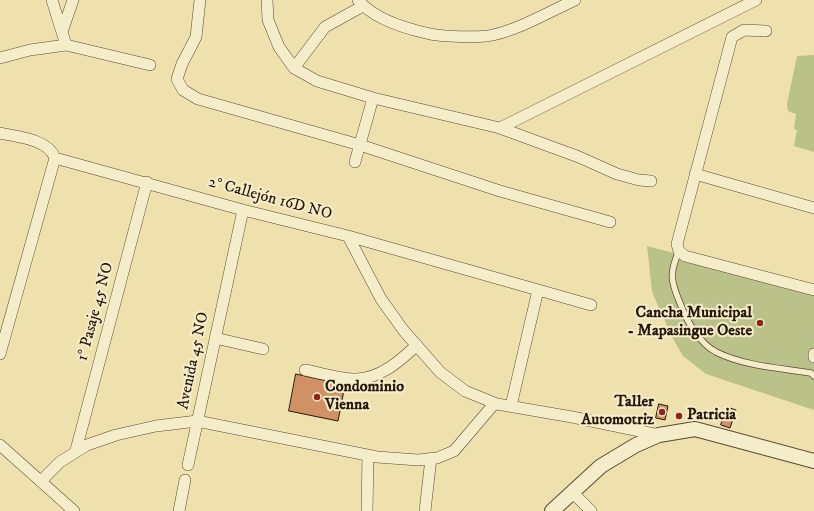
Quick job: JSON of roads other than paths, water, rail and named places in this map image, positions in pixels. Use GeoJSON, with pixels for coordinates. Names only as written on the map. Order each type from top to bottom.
{"type":"FeatureCollection","features":[{"type":"Feature","properties":{"kind":"street"},"geometry":{"type":"LineString","coordinates":[[52,0],[66,45]]}},
{"type":"Feature","properties":{"kind":"street"},"geometry":{"type":"LineString","coordinates":[[62,32],[73,0]]}},
{"type":"Feature","properties":{"kind":"street"},"geometry":{"type":"LineString","coordinates":[[200,0],[196,37],[182,64],[177,79],[183,90],[198,99],[360,145],[500,191],[610,222]]}},
{"type":"Feature","properties":{"kind":"street"},"geometry":{"type":"LineString","coordinates":[[267,0],[268,20],[279,47],[294,68],[317,81],[373,98],[500,128],[579,156],[617,174],[639,180],[651,181]]}},
{"type":"Feature","properties":{"kind":"street"},"geometry":{"type":"LineString","coordinates":[[294,68],[325,27],[361,3],[386,19],[427,34],[492,35],[512,29],[575,0]]}},
{"type":"Feature","properties":{"kind":"street"},"geometry":{"type":"LineString","coordinates":[[500,128],[756,0]]}},
{"type":"Feature","properties":{"kind":"street"},"geometry":{"type":"LineString","coordinates":[[766,31],[744,30],[732,37],[676,244],[679,251],[685,256],[814,290]]}},
{"type":"Feature","properties":{"kind":"street"},"geometry":{"type":"LineString","coordinates":[[0,58],[30,50],[66,45],[150,66]]}},
{"type":"Feature","properties":{"kind":"street"},"geometry":{"type":"LineString","coordinates":[[355,162],[373,98]]}},
{"type":"Feature","properties":{"kind":"street"},"geometry":{"type":"LineString","coordinates":[[0,133],[45,145],[53,153],[55,158],[0,354]]}},
{"type":"Feature","properties":{"kind":"street","name":"2° Callejón 16D NO"},"geometry":{"type":"LineString","coordinates":[[55,158],[147,182],[243,210],[348,236],[591,305]]}},
{"type":"Feature","properties":{"kind":"street"},"geometry":{"type":"LineString","coordinates":[[695,174],[814,208]]}},
{"type":"Feature","properties":{"kind":"street","name":"1° Pasaje 45 NO"},"geometry":{"type":"LineString","coordinates":[[76,450],[147,182]]}},
{"type":"Feature","properties":{"kind":"street","name":"Avenida 45 NO"},"geometry":{"type":"LineString","coordinates":[[41,481],[60,462],[87,444],[116,435],[156,426],[197,421],[243,210]]}},
{"type":"Feature","properties":{"kind":"street"},"geometry":{"type":"LineString","coordinates":[[348,236],[381,299],[404,331],[440,372],[465,391],[494,404],[572,417],[659,436]]}},
{"type":"Feature","properties":{"kind":"street"},"geometry":{"type":"LineString","coordinates":[[511,406],[538,290]]}},
{"type":"Feature","properties":{"kind":"street"},"geometry":{"type":"LineString","coordinates":[[215,338],[263,349]]}},
{"type":"Feature","properties":{"kind":"street"},"geometry":{"type":"LineString","coordinates":[[305,370],[357,379],[374,375],[392,367],[417,345]]}},
{"type":"Feature","properties":{"kind":"street"},"geometry":{"type":"LineString","coordinates":[[188,465],[197,421],[368,456],[418,460],[446,455],[454,451],[494,404]]}},
{"type":"Feature","properties":{"kind":"street"},"geometry":{"type":"LineString","coordinates":[[552,511],[601,466],[636,445],[659,436],[695,429],[814,461]]}},
{"type":"Feature","properties":{"kind":"street"},"geometry":{"type":"LineString","coordinates":[[0,445],[74,511]]}},
{"type":"Feature","properties":{"kind":"street"},"geometry":{"type":"LineString","coordinates":[[367,511],[368,456]]}},
{"type":"Feature","properties":{"kind":"street"},"geometry":{"type":"LineString","coordinates":[[425,511],[431,458]]}},
{"type":"Feature","properties":{"kind":"street"},"geometry":{"type":"LineString","coordinates":[[179,511],[185,480]]}},
{"type":"Feature","properties":{"kind":"street"},"geometry":{"type":"LineString","coordinates":[[572,492],[591,511]]}},
{"type":"Feature","properties":{"kind":"lane"},"geometry":{"type":"LineString","coordinates":[[679,251],[672,266],[672,284],[682,310],[698,336],[715,351],[739,361],[811,374],[814,376]]}},
{"type":"Feature","properties":{"kind":"place","name":"Cancha Municipal - Mapasingue Oeste"},"geometry":{"type":"Point","coordinates":[760,323]}},
{"type":"Feature","properties":{"kind":"place","name":"Condominio Vienna"},"geometry":{"type":"Point","coordinates":[317,397]}},
{"type":"Feature","properties":{"kind":"place","name":"Taller Automotriz"},"geometry":{"type":"Point","coordinates":[662,412]}},
{"type":"Feature","properties":{"kind":"place","name":"Patricia"},"geometry":{"type":"Point","coordinates":[679,416]}}]}
